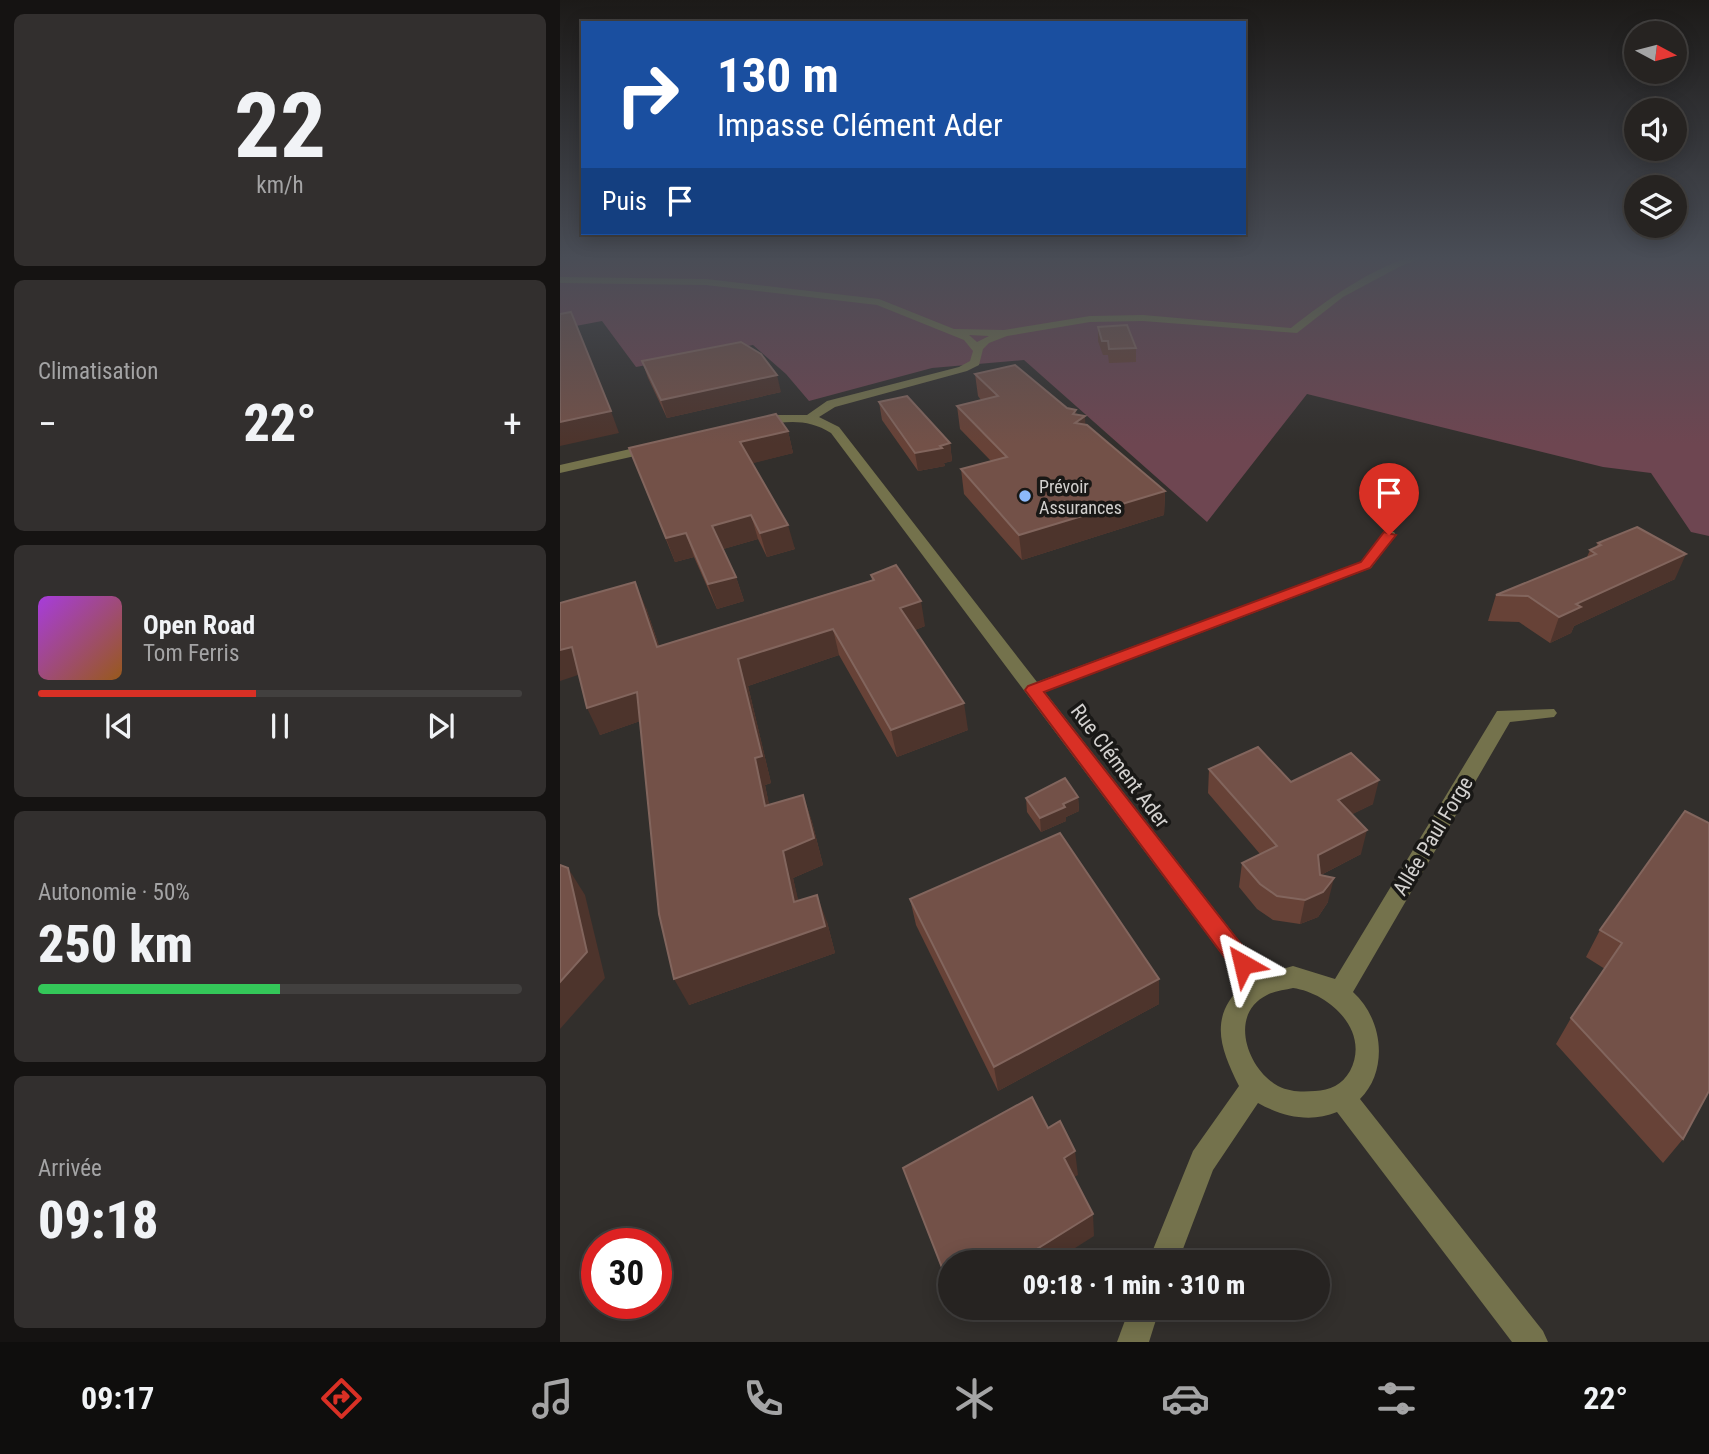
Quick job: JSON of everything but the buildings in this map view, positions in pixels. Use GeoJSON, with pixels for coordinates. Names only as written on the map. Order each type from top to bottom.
{"type":"FeatureCollection","features":[{"type":"Feature","properties":{"kind":"street"},"geometry":{"type":"LineString","coordinates":[[750,425],[787,417],[810,418],[831,404],[963,369],[975,363],[978,348],[974,342],[920,319]]}},
{"type":"Feature","properties":{"kind":"street"},"geometry":{"type":"LineString","coordinates":[[951,331],[1004,333],[1090,319],[1110,319]]}},
{"type":"Feature","properties":{"kind":"street"},"geometry":{"type":"LineString","coordinates":[[1150,319],[1293,331],[1309,319]]}},
{"type":"Feature","properties":{"kind":"street"},"geometry":{"type":"LineString","coordinates":[[978,348],[1004,333]]}},
{"type":"Feature","properties":{"kind":"street","name":"Rue Clément Ader"},"geometry":{"type":"LineString","coordinates":[[810,418],[835,430],[1259,985]]}},
{"type":"Feature","properties":{"kind":"street"},"geometry":{"type":"LineString","coordinates":[[560,469],[669,444]]}},
{"type":"Feature","properties":{"kind":"street"},"geometry":{"type":"LineString","coordinates":[[1033,690],[1366,565],[1389,535]]}},
{"type":"Feature","properties":{"kind":"street","name":"Allée Paul Forge"},"geometry":{"type":"LineString","coordinates":[[1339,994],[1504,716],[1548,713]]}},
{"type":"Feature","properties":{"kind":"street"},"geometry":{"type":"LineString","coordinates":[[1293,977],[1325,985],[1339,994],[1354,1009],[1365,1028],[1368,1050],[1365,1068],[1357,1083],[1342,1097],[1307,1106],[1286,1102],[1255,1085],[1241,1068],[1232,1047],[1231,1031],[1236,1010],[1247,995],[1259,985],[1293,977]]}},
{"type":"Feature","properties":{"kind":"street"},"geometry":{"type":"LineString","coordinates":[[1168,1250],[1203,1161],[1255,1085]]}},
{"type":"Feature","properties":{"kind":"street"},"geometry":{"type":"LineString","coordinates":[[1342,1097],[1532,1342]]}},
{"type":"Feature","properties":{"kind":"street"},"geometry":{"type":"LineString","coordinates":[[1133,1342],[1141,1320]]}},
{"type":"Feature","properties":{"kind":"shaded area"},"geometry":{"type":"Polygon","coordinates":[[[560,319],[1709,319],[1709,536],[1691,532],[1651,473],[1603,467],[1307,394],[1207,522],[1024,360],[932,368],[809,401],[786,374],[753,345],[636,367],[602,321],[560,329],[560,319]]]}},
{"type":"Feature","properties":{"kind":"place","name":"Prévoir Assurances"},"geometry":{"type":"Point","coordinates":[1025,496]}},
{"type":"Feature","properties":{"kind":"route"},"geometry":{"type":"LineString","coordinates":[[1243,964],[1033,690],[1366,565],[1389,535]]}}]}
